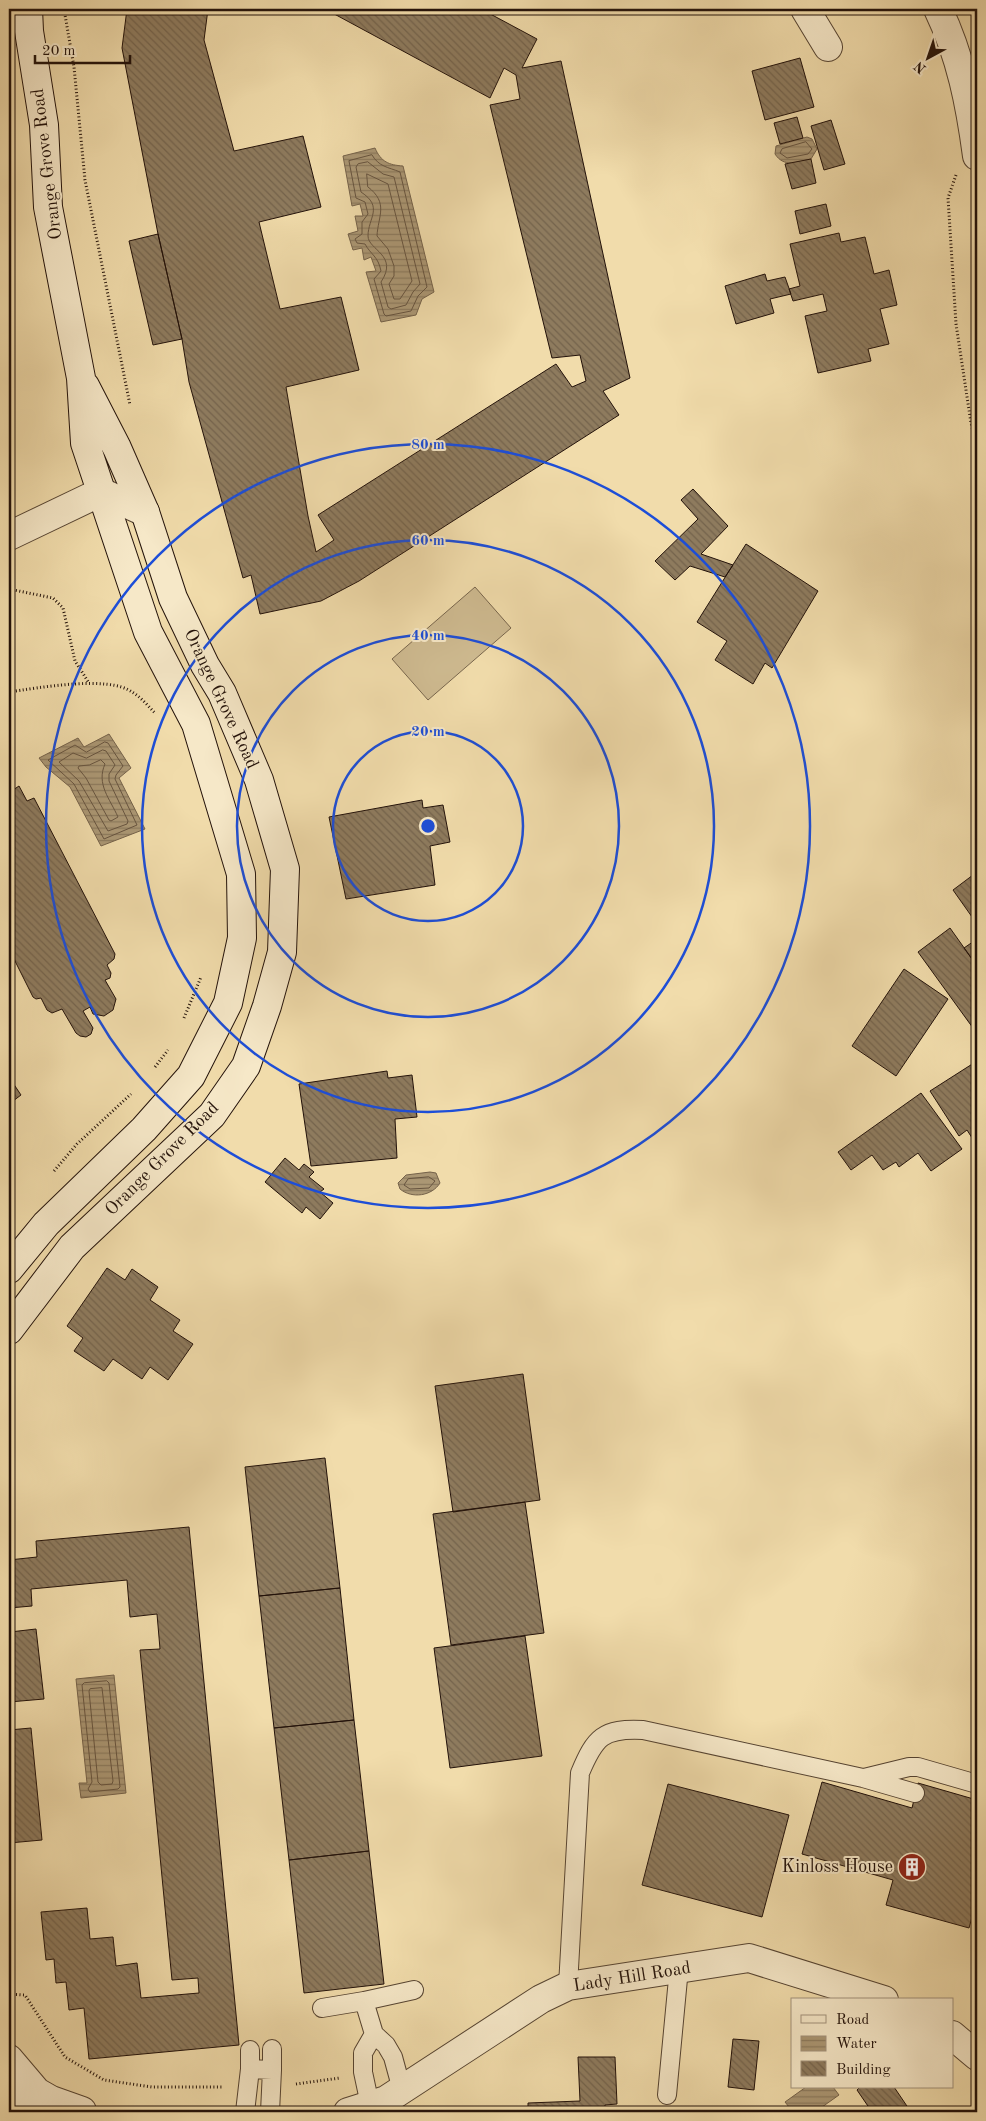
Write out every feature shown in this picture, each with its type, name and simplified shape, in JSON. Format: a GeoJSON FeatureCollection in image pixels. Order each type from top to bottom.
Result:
{"type":"FeatureCollection","features":[{"type":"Feature","properties":{"kind":"street","name":"Orange Grove Road"},"geometry":{"type":"LineString","coordinates":[[9,1269],[46,1224],[144,1130],[191,1076],[228,1003],[242,938],[240,874],[196,724],[148,632],[85,443],[81,378],[48,207],[44,125],[29,31],[28,9]]}},
{"type":"Feature","properties":{"kind":"street"},"geometry":{"type":"LineString","coordinates":[[805,9],[828,48]]}},
{"type":"Feature","properties":{"kind":"street"},"geometry":{"type":"LineString","coordinates":[[938,9],[960,60],[971,110],[970,162]]}},
{"type":"Feature","properties":{"kind":"street","name":"Orange Grove Road"},"geometry":{"type":"LineString","coordinates":[[9,1330],[72,1247],[167,1155],[212,1115],[246,1066],[267,1006],[282,952],[285,869],[259,780],[222,693],[205,665],[173,598],[145,512],[117,448],[81,378]]}},
{"type":"Feature","properties":{"kind":"street"},"geometry":{"type":"LineString","coordinates":[[9,536],[101,492],[145,512]]}},
{"type":"Feature","properties":{"kind":"street"},"geometry":{"type":"LineString","coordinates":[[144,1130],[167,1155]]}},
{"type":"Feature","properties":{"kind":"street","name":"Lady Hill Road"},"geometry":{"type":"LineString","coordinates":[[359,2109],[386,2100],[541,1999],[568,1986],[749,1958],[878,1998]]}},
{"type":"Feature","properties":{"kind":"street"},"geometry":{"type":"LineString","coordinates":[[954,2037],[977,2056]]}},
{"type":"Feature","properties":{"kind":"street"},"geometry":{"type":"LineString","coordinates":[[9,2059],[37,2092],[51,2100],[88,2112]]}},
{"type":"Feature","properties":{"kind":"street"},"geometry":{"type":"LineString","coordinates":[[9,2096],[43,2108],[88,2112]]}},
{"type":"Feature","properties":{"kind":"lane"},"geometry":{"type":"LineString","coordinates":[[568,1986],[580,1773],[591,1748],[610,1731],[625,1729],[643,1730],[863,1778],[915,1794]]}},
{"type":"Feature","properties":{"kind":"lane"},"geometry":{"type":"LineString","coordinates":[[863,1778],[909,1767],[918,1767],[977,1784]]}},
{"type":"Feature","properties":{"kind":"lane"},"geometry":{"type":"LineString","coordinates":[[667,2096],[679,1968]]}},
{"type":"Feature","properties":{"kind":"lane"},"geometry":{"type":"LineString","coordinates":[[322,2008],[414,1990]]}},
{"type":"Feature","properties":{"kind":"lane"},"geometry":{"type":"LineString","coordinates":[[364,2001],[374,2034],[386,2045],[392,2057],[402,2090]]}},
{"type":"Feature","properties":{"kind":"lane"},"geometry":{"type":"LineString","coordinates":[[359,2109],[364,2072],[363,2053],[374,2034]]}},
{"type":"Feature","properties":{"kind":"lane"},"geometry":{"type":"LineString","coordinates":[[270,2112],[272,2049]]}},
{"type":"Feature","properties":{"kind":"lane"},"geometry":{"type":"LineString","coordinates":[[245,2112],[250,2069],[250,2050]]}},
{"type":"Feature","properties":{"kind":"lane"},"geometry":{"type":"LineString","coordinates":[[250,2069],[272,2070]]}},
{"type":"Feature","properties":{"kind":"path"},"geometry":{"type":"LineString","coordinates":[[64,9],[74,67],[85,180],[102,253]]}},
{"type":"Feature","properties":{"kind":"path"},"geometry":{"type":"LineString","coordinates":[[970,162],[956,176],[948,198],[956,324],[971,422],[977,446]]}},
{"type":"Feature","properties":{"kind":"path"},"geometry":{"type":"LineString","coordinates":[[9,589],[53,598],[63,608],[75,661],[89,684]]}},
{"type":"Feature","properties":{"kind":"path"},"geometry":{"type":"LineString","coordinates":[[9,692],[66,684],[106,684],[131,690],[156,714]]}},
{"type":"Feature","properties":{"kind":"path"},"geometry":{"type":"LineString","coordinates":[[182,1023],[204,970]]}},
{"type":"Feature","properties":{"kind":"path"},"geometry":{"type":"LineString","coordinates":[[155,1068],[170,1047]]}},
{"type":"Feature","properties":{"kind":"path"},"geometry":{"type":"LineString","coordinates":[[51,1175],[77,1144],[138,1088]]}},
{"type":"Feature","properties":{"kind":"shaded area"},"geometry":{"type":"Polygon","coordinates":[[[475,587],[511,628],[428,700],[392,659],[475,587]]]}},
{"type":"Feature","properties":{"kind":"water"},"geometry":{"type":"Polygon","coordinates":[[[807,137],[812,139],[817,149],[811,159],[787,163],[775,154],[776,146],[807,137]]]}},
{"type":"Feature","properties":{"kind":"water"},"geometry":{"type":"Polygon","coordinates":[[[375,148],[380,157],[386,162],[403,166],[434,292],[422,299],[416,315],[381,322],[366,272],[376,271],[371,257],[364,260],[362,248],[353,250],[348,234],[358,231],[355,216],[363,216],[360,204],[352,206],[343,156],[375,148]]]}},
{"type":"Feature","properties":{"kind":"water"},"geometry":{"type":"Polygon","coordinates":[[[109,734],[131,768],[119,778],[145,829],[101,846],[70,787],[46,767],[39,758],[78,738],[84,747],[109,734]]]}},
{"type":"Feature","properties":{"kind":"water"},"geometry":{"type":"Polygon","coordinates":[[[436,1173],[440,1183],[432,1191],[416,1195],[400,1189],[398,1183],[406,1175],[436,1173]]]}},
{"type":"Feature","properties":{"kind":"water"},"geometry":{"type":"Polygon","coordinates":[[[114,1675],[126,1793],[81,1798],[79,1783],[87,1783],[76,1679],[114,1675]]]}},
{"type":"Feature","properties":{"kind":"water"},"geometry":{"type":"Polygon","coordinates":[[[805,2088],[834,2088],[839,2095],[815,2112],[793,2112],[785,2102],[805,2088]]]}},
{"type":"Feature","properties":{"kind":"building"},"geometry":{"type":"Polygon","coordinates":[[[127,9],[208,9],[204,40],[234,151],[303,136],[321,207],[259,222],[280,309],[341,297],[359,370],[286,387],[316,552],[334,540],[318,515],[556,364],[572,387],[586,381],[580,355],[552,358],[490,105],[520,99],[516,75],[504,68],[490,98],[325,9],[481,9],[537,39],[522,68],[561,61],[630,378],[603,391],[619,415],[359,581],[321,601],[260,614],[251,575],[243,578],[189,382],[182,339],[158,234],[122,48],[127,9]]]}},
{"type":"Feature","properties":{"kind":"building"},"geometry":{"type":"Polygon","coordinates":[[[800,58],[814,107],[765,120],[752,71],[800,58]]]}},
{"type":"Feature","properties":{"kind":"building"},"geometry":{"type":"Polygon","coordinates":[[[797,117],[803,138],[780,144],[774,123],[797,117]]]}},
{"type":"Feature","properties":{"kind":"building"},"geometry":{"type":"Polygon","coordinates":[[[831,120],[845,164],[824,170],[811,126],[831,120]]]}},
{"type":"Feature","properties":{"kind":"building"},"geometry":{"type":"Polygon","coordinates":[[[811,159],[816,183],[792,189],[785,164],[811,159]]]}},
{"type":"Feature","properties":{"kind":"building"},"geometry":{"type":"Polygon","coordinates":[[[826,204],[831,226],[800,234],[795,211],[826,204]]]}},
{"type":"Feature","properties":{"kind":"building"},"geometry":{"type":"Polygon","coordinates":[[[839,233],[841,242],[865,237],[874,274],[889,270],[897,305],[880,309],[889,344],[868,349],[871,361],[818,373],[805,316],[827,311],[823,294],[793,301],[789,289],[800,286],[790,244],[839,233]]]}},
{"type":"Feature","properties":{"kind":"building"},"geometry":{"type":"Polygon","coordinates":[[[158,234],[182,339],[153,345],[129,241],[158,234]]]}},
{"type":"Feature","properties":{"kind":"building"},"geometry":{"type":"Polygon","coordinates":[[[765,274],[767,281],[785,277],[791,294],[770,299],[774,313],[736,324],[725,286],[765,274]]]}},
{"type":"Feature","properties":{"kind":"building"},"geometry":{"type":"Polygon","coordinates":[[[693,489],[728,526],[701,554],[733,565],[725,577],[690,566],[675,580],[655,561],[698,519],[681,500],[693,489]]]}},
{"type":"Feature","properties":{"kind":"building"},"geometry":{"type":"Polygon","coordinates":[[[746,544],[818,591],[772,668],[765,663],[753,684],[715,660],[727,641],[697,622],[746,544]]]}},
{"type":"Feature","properties":{"kind":"building"},"geometry":{"type":"Polygon","coordinates":[[[9,785],[13,790],[19,786],[27,801],[34,798],[115,954],[114,959],[107,965],[111,973],[110,978],[105,980],[116,999],[113,1010],[104,1016],[93,1014],[90,1007],[83,1011],[93,1028],[91,1034],[86,1037],[76,1033],[62,1009],[52,1013],[47,1010],[41,998],[36,999],[33,997],[9,949],[9,785]]]}},
{"type":"Feature","properties":{"kind":"building"},"geometry":{"type":"Polygon","coordinates":[[[422,800],[423,808],[443,805],[450,842],[430,846],[435,885],[346,899],[329,817],[422,800]]]}},
{"type":"Feature","properties":{"kind":"building"},"geometry":{"type":"Polygon","coordinates":[[[977,872],[977,924],[953,890],[977,872]]]}},
{"type":"Feature","properties":{"kind":"building"},"geometry":{"type":"Polygon","coordinates":[[[950,928],[977,966],[977,1025],[973,1028],[918,952],[950,928]]]}},
{"type":"Feature","properties":{"kind":"building"},"geometry":{"type":"Polygon","coordinates":[[[977,939],[977,966],[964,948],[977,939]]]}},
{"type":"Feature","properties":{"kind":"building"},"geometry":{"type":"Polygon","coordinates":[[[904,969],[948,999],[896,1076],[852,1046],[904,969]]]}},
{"type":"Feature","properties":{"kind":"building"},"geometry":{"type":"Polygon","coordinates":[[[977,1061],[977,1139],[974,1141],[967,1130],[959,1136],[930,1091],[977,1061]]]}},
{"type":"Feature","properties":{"kind":"building"},"geometry":{"type":"Polygon","coordinates":[[[387,1071],[388,1078],[412,1075],[417,1117],[395,1119],[397,1158],[311,1166],[299,1084],[387,1071]]]}},
{"type":"Feature","properties":{"kind":"building"},"geometry":{"type":"Polygon","coordinates":[[[9,1077],[21,1095],[9,1104],[9,1077]]]}},
{"type":"Feature","properties":{"kind":"building"},"geometry":{"type":"Polygon","coordinates":[[[921,1093],[962,1149],[931,1171],[918,1153],[899,1167],[896,1162],[883,1170],[872,1155],[851,1170],[838,1152],[921,1093]]]}},
{"type":"Feature","properties":{"kind":"building"},"geometry":{"type":"Polygon","coordinates":[[[285,1158],[299,1170],[304,1164],[314,1172],[309,1177],[324,1189],[320,1192],[333,1203],[320,1219],[306,1207],[302,1213],[265,1182],[285,1158]]]}},
{"type":"Feature","properties":{"kind":"building"},"geometry":{"type":"Polygon","coordinates":[[[107,1268],[125,1280],[132,1269],[158,1287],[150,1300],[180,1320],[173,1331],[193,1344],[168,1380],[150,1367],[142,1379],[113,1359],[104,1371],[74,1351],[83,1338],[67,1326],[107,1268]]]}},
{"type":"Feature","properties":{"kind":"building"},"geometry":{"type":"Polygon","coordinates":[[[523,1374],[540,1500],[453,1512],[435,1386],[523,1374]]]}},
{"type":"Feature","properties":{"kind":"building"},"geometry":{"type":"Polygon","coordinates":[[[325,1458],[340,1588],[259,1596],[245,1467],[325,1458]]]}},
{"type":"Feature","properties":{"kind":"building"},"geometry":{"type":"Polygon","coordinates":[[[525,1502],[544,1633],[451,1645],[433,1514],[525,1502]]]}},
{"type":"Feature","properties":{"kind":"building"},"geometry":{"type":"Polygon","coordinates":[[[189,1527],[239,2045],[89,2059],[84,2008],[69,2010],[66,1982],[56,1983],[54,1959],[46,1960],[41,1912],[87,1908],[90,1939],[113,1937],[116,1966],[137,1963],[141,1998],[199,1993],[198,1978],[172,1980],[140,1650],[160,1649],[157,1614],[130,1617],[127,1580],[31,1589],[32,1606],[9,1608],[9,1560],[37,1557],[36,1541],[189,1527]]]}},
{"type":"Feature","properties":{"kind":"building"},"geometry":{"type":"Polygon","coordinates":[[[340,1588],[354,1720],[274,1728],[259,1596],[340,1588]]]}},
{"type":"Feature","properties":{"kind":"building"},"geometry":{"type":"Polygon","coordinates":[[[9,1623],[10,1632],[36,1629],[44,1699],[9,1702],[9,1623]]]}},
{"type":"Feature","properties":{"kind":"building"},"geometry":{"type":"Polygon","coordinates":[[[525,1636],[542,1756],[450,1768],[434,1648],[525,1636]]]}},
{"type":"Feature","properties":{"kind":"building"},"geometry":{"type":"Polygon","coordinates":[[[354,1720],[369,1851],[289,1860],[274,1728],[354,1720]]]}},
{"type":"Feature","properties":{"kind":"building"},"geometry":{"type":"Polygon","coordinates":[[[31,1728],[42,1840],[9,1843],[9,1730],[31,1728]]]}},
{"type":"Feature","properties":{"kind":"building","name":"Kinloss House"},"geometry":{"type":"Polygon","coordinates":[[[822,1782],[912,1808],[918,1783],[977,1800],[977,1911],[974,1910],[969,1928],[886,1905],[893,1880],[802,1854],[822,1782]]]}},
{"type":"Feature","properties":{"kind":"building"},"geometry":{"type":"Polygon","coordinates":[[[668,1784],[789,1815],[762,1917],[642,1885],[668,1784]]]}},
{"type":"Feature","properties":{"kind":"building"},"geometry":{"type":"Polygon","coordinates":[[[369,1851],[384,1984],[304,1993],[289,1860],[369,1851]]]}},
{"type":"Feature","properties":{"kind":"building"},"geometry":{"type":"Polygon","coordinates":[[[733,2039],[759,2041],[754,2090],[728,2087],[733,2039]]]}},
{"type":"Feature","properties":{"kind":"building"},"geometry":{"type":"Polygon","coordinates":[[[578,2057],[615,2057],[617,2104],[605,2105],[605,2112],[528,2112],[528,2103],[580,2101],[578,2057]]]}},
{"type":"Feature","properties":{"kind":"building"},"geometry":{"type":"Polygon","coordinates":[[[859,2088],[895,2088],[911,2112],[872,2112],[857,2090],[859,2088]]]}},
{"type":"Feature","properties":{"kind":"place","name":"Kinloss House"},"geometry":{"type":"Point","coordinates":[912,1867]}}]}
